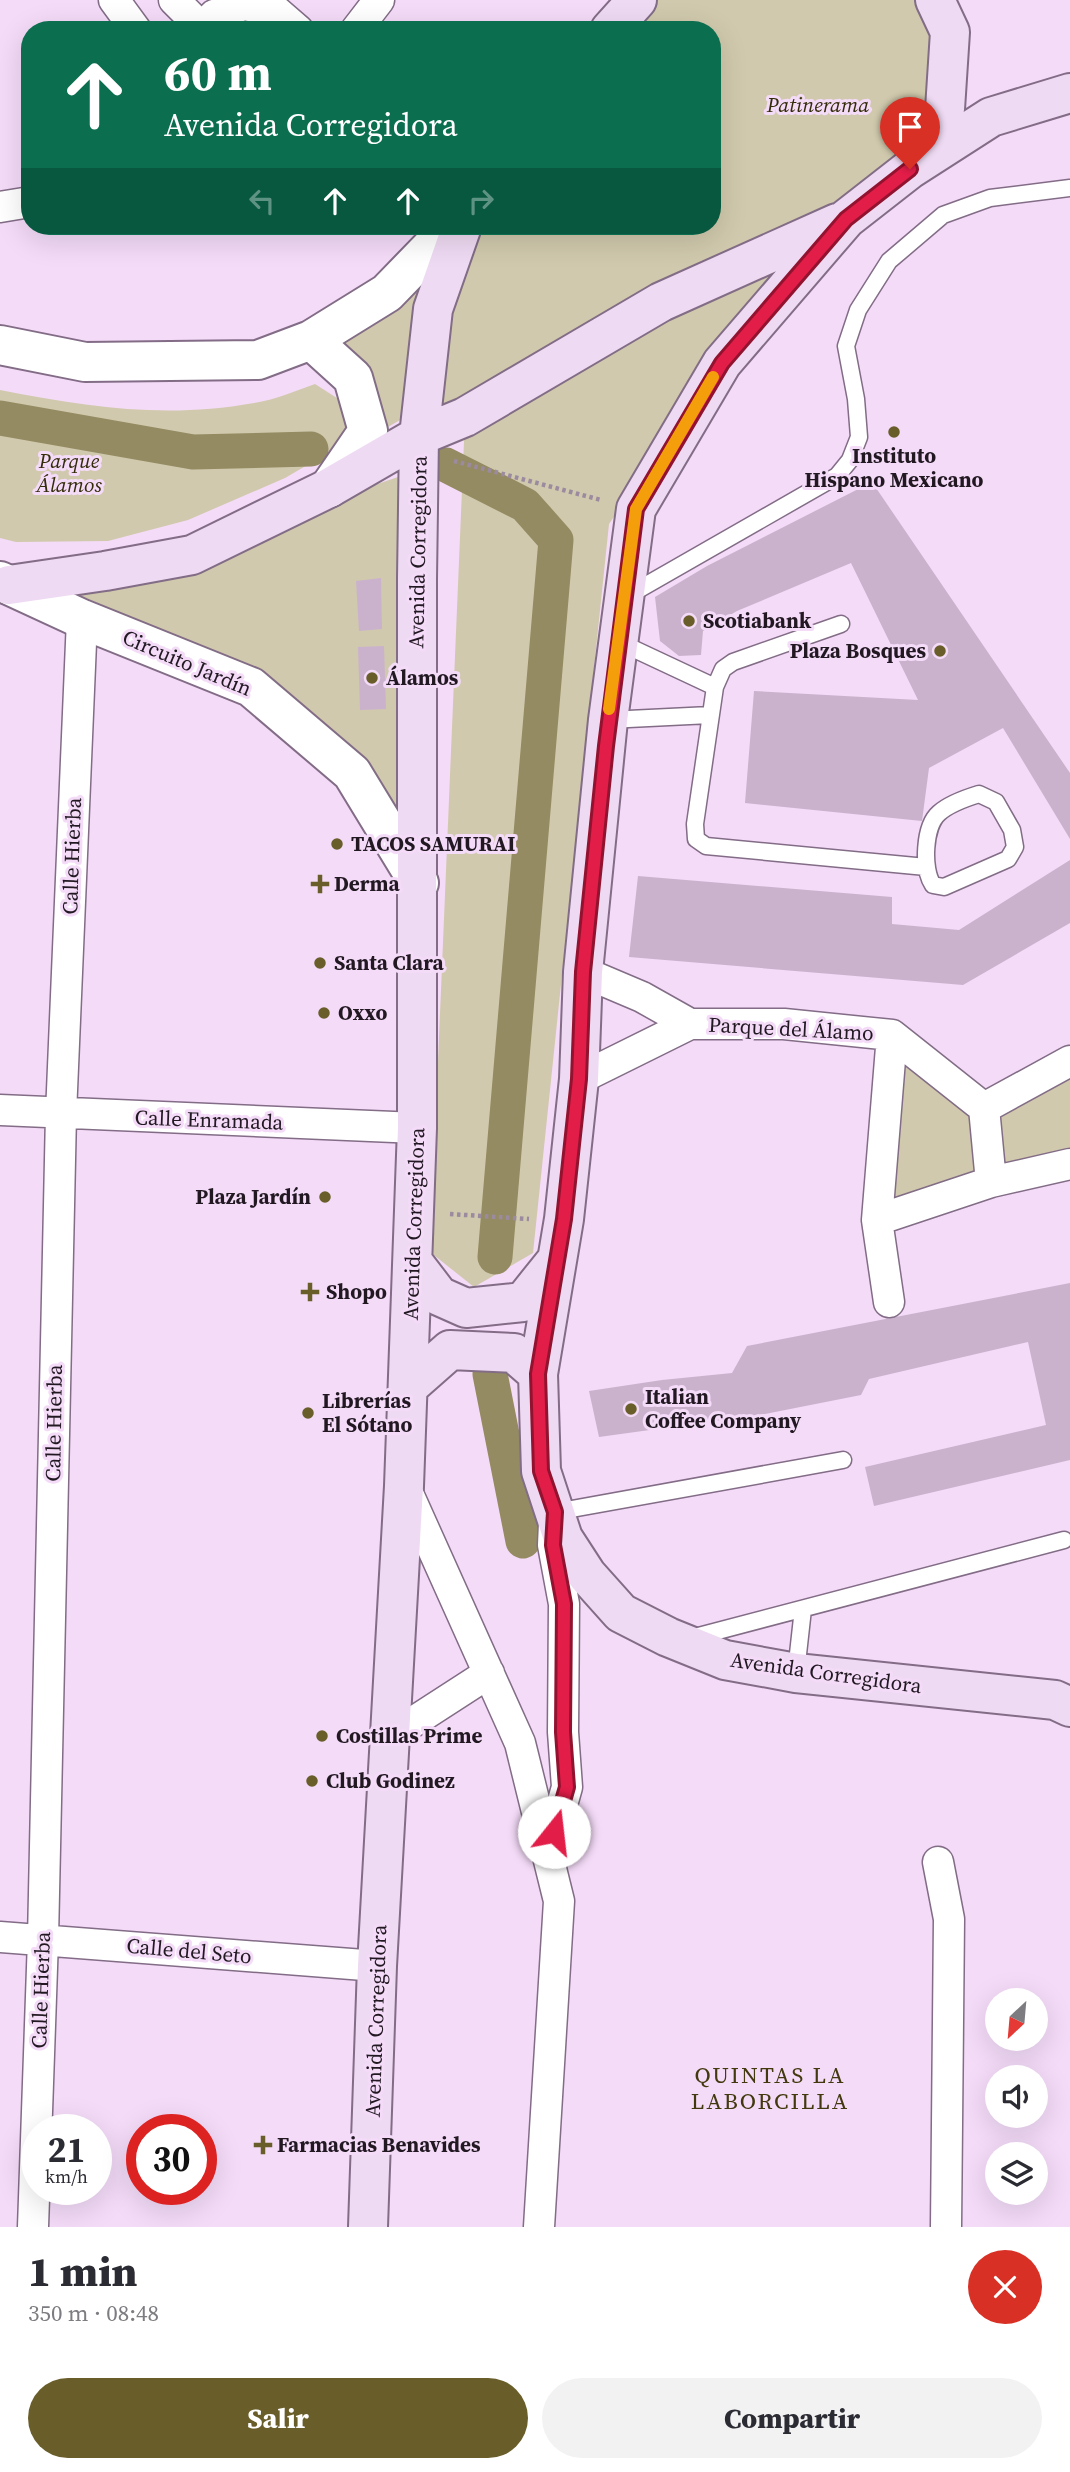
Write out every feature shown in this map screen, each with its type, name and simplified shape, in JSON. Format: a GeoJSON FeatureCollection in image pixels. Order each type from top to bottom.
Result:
{"type":"FeatureCollection","features":[{"type":"Feature","properties":{"kind":"main road"},"geometry":{"type":"LineString","coordinates":[[618,21],[637,0]]}},
{"type":"Feature","properties":{"kind":"main road"},"geometry":{"type":"LineString","coordinates":[[910,169],[945,109],[950,32],[935,0]]}},
{"type":"Feature","properties":{"kind":"main road","name":"Avenida Corregidora"},"geometry":{"type":"LineString","coordinates":[[1070,93],[991,117],[910,169],[846,219],[722,363],[636,509],[608,720],[583,972],[579,1079],[559,1257],[538,1374],[541,1471],[563,1538],[587,1576],[621,1613],[725,1660],[796,1673],[1055,1700],[1070,1707]]}},
{"type":"Feature","properties":{"kind":"main road"},"geometry":{"type":"LineString","coordinates":[[5,583],[105,571],[192,555],[419,444],[661,302],[846,219]]}},
{"type":"Feature","properties":{"kind":"main road","name":"Avenida Corregidora"},"geometry":{"type":"LineString","coordinates":[[368,2227],[377,1966],[404,1486],[417,1128],[419,444],[433,309],[459,235]]}},
{"type":"Feature","properties":{"kind":"main road"},"geometry":{"type":"LineString","coordinates":[[413,1262],[439,1296],[466,1308],[523,1301],[559,1257]]}},
{"type":"Feature","properties":{"kind":"main road"},"geometry":{"type":"LineString","coordinates":[[408,1387],[450,1350],[514,1353],[538,1374]]}},
{"type":"Feature","properties":{"kind":"street"},"geometry":{"type":"LineString","coordinates":[[114,0],[129,21]]}},
{"type":"Feature","properties":{"kind":"street"},"geometry":{"type":"LineString","coordinates":[[174,0],[194,21]]}},
{"type":"Feature","properties":{"kind":"street"},"geometry":{"type":"LineString","coordinates":[[363,21],[379,0]]}},
{"type":"Feature","properties":{"kind":"street"},"geometry":{"type":"LineString","coordinates":[[208,21],[214,15],[250,2],[276,11],[288,21]]}},
{"type":"Feature","properties":{"kind":"street"},"geometry":{"type":"LineString","coordinates":[[0,207],[21,204]]}},
{"type":"Feature","properties":{"kind":"street"},"geometry":{"type":"LineString","coordinates":[[0,345],[85,362],[258,360],[311,340],[387,293],[443,235]]}},
{"type":"Feature","properties":{"kind":"street"},"geometry":{"type":"LineString","coordinates":[[311,340],[353,378],[368,431],[329,488]]}},
{"type":"Feature","properties":{"kind":"street","name":"Circuito Jardín"},"geometry":{"type":"LineString","coordinates":[[5,583],[82,619],[251,687],[352,773],[419,883]]}},
{"type":"Feature","properties":{"kind":"street","name":"Calle Hierba"},"geometry":{"type":"LineString","coordinates":[[33,2227],[43,1939],[61,1114],[82,619]]}},
{"type":"Feature","properties":{"kind":"street","name":"Parque del Álamo"},"geometry":{"type":"LineString","coordinates":[[583,972],[642,997],[690,1024]]}},
{"type":"Feature","properties":{"kind":"street","name":"Parque del Álamo"},"geometry":{"type":"LineString","coordinates":[[579,1079],[690,1024],[784,1024],[892,1035],[984,1108]]}},
{"type":"Feature","properties":{"kind":"street","name":"Parque del Álamo"},"geometry":{"type":"LineString","coordinates":[[889,1302],[877,1220],[892,1035]]}},
{"type":"Feature","properties":{"kind":"street"},"geometry":{"type":"LineString","coordinates":[[991,1182],[984,1108],[1070,1061]]}},
{"type":"Feature","properties":{"kind":"street","name":"Calle Enramada"},"geometry":{"type":"LineString","coordinates":[[0,1110],[417,1128]]}},
{"type":"Feature","properties":{"kind":"street"},"geometry":{"type":"LineString","coordinates":[[877,1220],[991,1182],[1070,1164]]}},
{"type":"Feature","properties":{"kind":"street"},"geometry":{"type":"LineString","coordinates":[[404,1486],[520,1742],[559,1901],[538,2227]]}},
{"type":"Feature","properties":{"kind":"street"},"geometry":{"type":"LineString","coordinates":[[548,1855],[567,1787],[563,1732],[564,1604],[553,1545],[555,1512]]}},
{"type":"Feature","properties":{"kind":"street"},"geometry":{"type":"LineString","coordinates":[[390,1737],[489,1673]]}},
{"type":"Feature","properties":{"kind":"street"},"geometry":{"type":"LineString","coordinates":[[937,1862],[949,1919],[946,2227]]}},
{"type":"Feature","properties":{"kind":"street","name":"Calle del Seto"},"geometry":{"type":"LineString","coordinates":[[0,1937],[377,1966]]}},
{"type":"Feature","properties":{"kind":"lane"},"geometry":{"type":"LineString","coordinates":[[624,597],[837,476],[844,468],[859,438],[856,399],[846,346],[858,310],[890,261],[943,215],[990,198],[1070,188]]}},
{"type":"Feature","properties":{"kind":"lane"},"geometry":{"type":"LineString","coordinates":[[841,624],[733,662],[723,669],[715,687],[710,715],[695,824],[696,839],[706,846],[926,867]]}},
{"type":"Feature","properties":{"kind":"lane"},"geometry":{"type":"LineString","coordinates":[[618,642],[715,687]]}},
{"type":"Feature","properties":{"kind":"lane"},"geometry":{"type":"LineString","coordinates":[[608,720],[710,715]]}},
{"type":"Feature","properties":{"kind":"lane"},"geometry":{"type":"LineString","coordinates":[[979,794],[996,802],[1012,830],[1015,847],[1008,859],[944,887],[933,885],[926,867],[929,828],[938,813],[963,799],[979,794]]}},
{"type":"Feature","properties":{"kind":"lane"},"geometry":{"type":"LineString","coordinates":[[555,1512],[843,1460]]}},
{"type":"Feature","properties":{"kind":"lane"},"geometry":{"type":"LineString","coordinates":[[678,1641],[1064,1540]]}},
{"type":"Feature","properties":{"kind":"lane"},"geometry":{"type":"LineString","coordinates":[[796,1673],[803,1609]]}},
{"type":"Feature","properties":{"kind":"path"},"geometry":{"type":"LineString","coordinates":[[419,444],[636,509]]}},
{"type":"Feature","properties":{"kind":"path"},"geometry":{"type":"LineString","coordinates":[[464,1217],[526,1219]]}},
{"type":"Feature","properties":{"kind":"green space","name":"Patinerama"},"geometry":{"type":"Polygon","coordinates":[[[637,0],[935,0],[945,109],[791,258],[609,524],[533,1253],[474,1287],[430,1252],[465,418],[419,436],[460,235],[721,235],[721,21],[618,21],[637,0]]]}},
{"type":"Feature","properties":{"kind":"green space"},"geometry":{"type":"Polygon","coordinates":[[[427,278],[400,420],[381,431],[325,337],[427,278]]]}},
{"type":"Feature","properties":{"kind":"green space","name":"Parque Álamos"},"geometry":{"type":"Polygon","coordinates":[[[315,384],[340,400],[349,427],[333,450],[285,478],[188,520],[108,541],[16,542],[0,538],[0,390],[96,406],[189,410],[262,402],[315,384]]]}},
{"type":"Feature","properties":{"kind":"green space"},"geometry":{"type":"Polygon","coordinates":[[[398,477],[405,829],[244,666],[67,590],[398,477]]]}},
{"type":"Feature","properties":{"kind":"green space"},"geometry":{"type":"Polygon","coordinates":[[[903,1065],[979,1118],[1070,1079],[1070,1158],[885,1199],[903,1065]]]}},
{"type":"Feature","properties":{"kind":"building","name":"Plaza Bosques"},"geometry":{"type":"Polygon","coordinates":[[[872,482],[1070,773],[1070,839],[1003,728],[929,768],[922,821],[745,803],[754,691],[918,700],[851,563],[737,611],[703,631],[701,655],[679,656],[660,641],[655,597],[707,566],[872,482]]]}},
{"type":"Feature","properties":{"kind":"building","name":"Álamos"},"geometry":{"type":"Polygon","coordinates":[[[381,578],[382,629],[359,631],[356,581],[381,578]]]}},
{"type":"Feature","properties":{"kind":"building","name":"Álamos"},"geometry":{"type":"Polygon","coordinates":[[[384,646],[386,709],[360,710],[358,647],[384,646]]]}},
{"type":"Feature","properties":{"kind":"building"},"geometry":{"type":"Polygon","coordinates":[[[1070,860],[1070,923],[963,985],[629,957],[638,876],[892,897],[892,924],[959,930],[1070,860]]]}},
{"type":"Feature","properties":{"kind":"building"},"geometry":{"type":"Polygon","coordinates":[[[1070,1283],[1070,1460],[874,1506],[865,1467],[1046,1425],[1028,1342],[869,1379],[861,1395],[765,1414],[599,1437],[589,1391],[732,1373],[747,1346],[1070,1283]]]}},
{"type":"Feature","properties":{"kind":"waterway"},"geometry":{"type":"LineString","coordinates":[[0,418],[193,452],[311,449]]}},
{"type":"Feature","properties":{"kind":"waterway"},"geometry":{"type":"LineString","coordinates":[[446,465],[525,505],[556,540],[495,1257]]}},
{"type":"Feature","properties":{"kind":"waterway"},"geometry":{"type":"LineString","coordinates":[[490,1374],[523,1541]]}},
{"type":"Feature","properties":{"kind":"slow traffic"},"geometry":{"type":"LineString","coordinates":[[609,709],[636,509],[713,377]]}},
{"type":"Feature","properties":{"kind":"place","name":"Instituto Hispano Mexicano"},"geometry":{"type":"Point","coordinates":[894,432]}},
{"type":"Feature","properties":{"kind":"place","name":"Scotiabank"},"geometry":{"type":"Point","coordinates":[689,621]}},
{"type":"Feature","properties":{"kind":"place","name":"Plaza Bosques"},"geometry":{"type":"Point","coordinates":[940,651]}},
{"type":"Feature","properties":{"kind":"place","name":"Álamos"},"geometry":{"type":"Point","coordinates":[372,678]}},
{"type":"Feature","properties":{"kind":"place","name":"TACOS SAMURAI"},"geometry":{"type":"Point","coordinates":[337,844]}},
{"type":"Feature","properties":{"kind":"place","name":"Derma"},"geometry":{"type":"Point","coordinates":[320,884]}},
{"type":"Feature","properties":{"kind":"place","name":"Santa Clara"},"geometry":{"type":"Point","coordinates":[320,963]}},
{"type":"Feature","properties":{"kind":"place","name":"Oxxo"},"geometry":{"type":"Point","coordinates":[324,1013]}},
{"type":"Feature","properties":{"kind":"place","name":"Plaza Jardín"},"geometry":{"type":"Point","coordinates":[325,1197]}},
{"type":"Feature","properties":{"kind":"place","name":"Shopo"},"geometry":{"type":"Point","coordinates":[310,1292]}},
{"type":"Feature","properties":{"kind":"place","name":"Italian Coffee Company"},"geometry":{"type":"Point","coordinates":[631,1409]}},
{"type":"Feature","properties":{"kind":"place","name":"Librerías El Sótano"},"geometry":{"type":"Point","coordinates":[308,1413]}},
{"type":"Feature","properties":{"kind":"place","name":"Costillas Prime"},"geometry":{"type":"Point","coordinates":[322,1736]}},
{"type":"Feature","properties":{"kind":"place","name":"Club Godinez"},"geometry":{"type":"Point","coordinates":[312,1781]}},
{"type":"Feature","properties":{"kind":"place","name":"Farmacias Benavides"},"geometry":{"type":"Point","coordinates":[263,2145]}},
{"type":"Feature","properties":{"kind":"district","name":"QUINTAS LA LABORCILLA"},"geometry":{"type":"Point","coordinates":[770,2088]}},
{"type":"Feature","properties":{"kind":"route"},"geometry":{"type":"LineString","coordinates":[[554,1832],[567,1787],[563,1732],[564,1604],[553,1545],[555,1512],[541,1471],[538,1374],[564,1219],[579,1079],[583,972],[606,746],[636,509],[722,363],[846,219],[910,169]]}}]}
